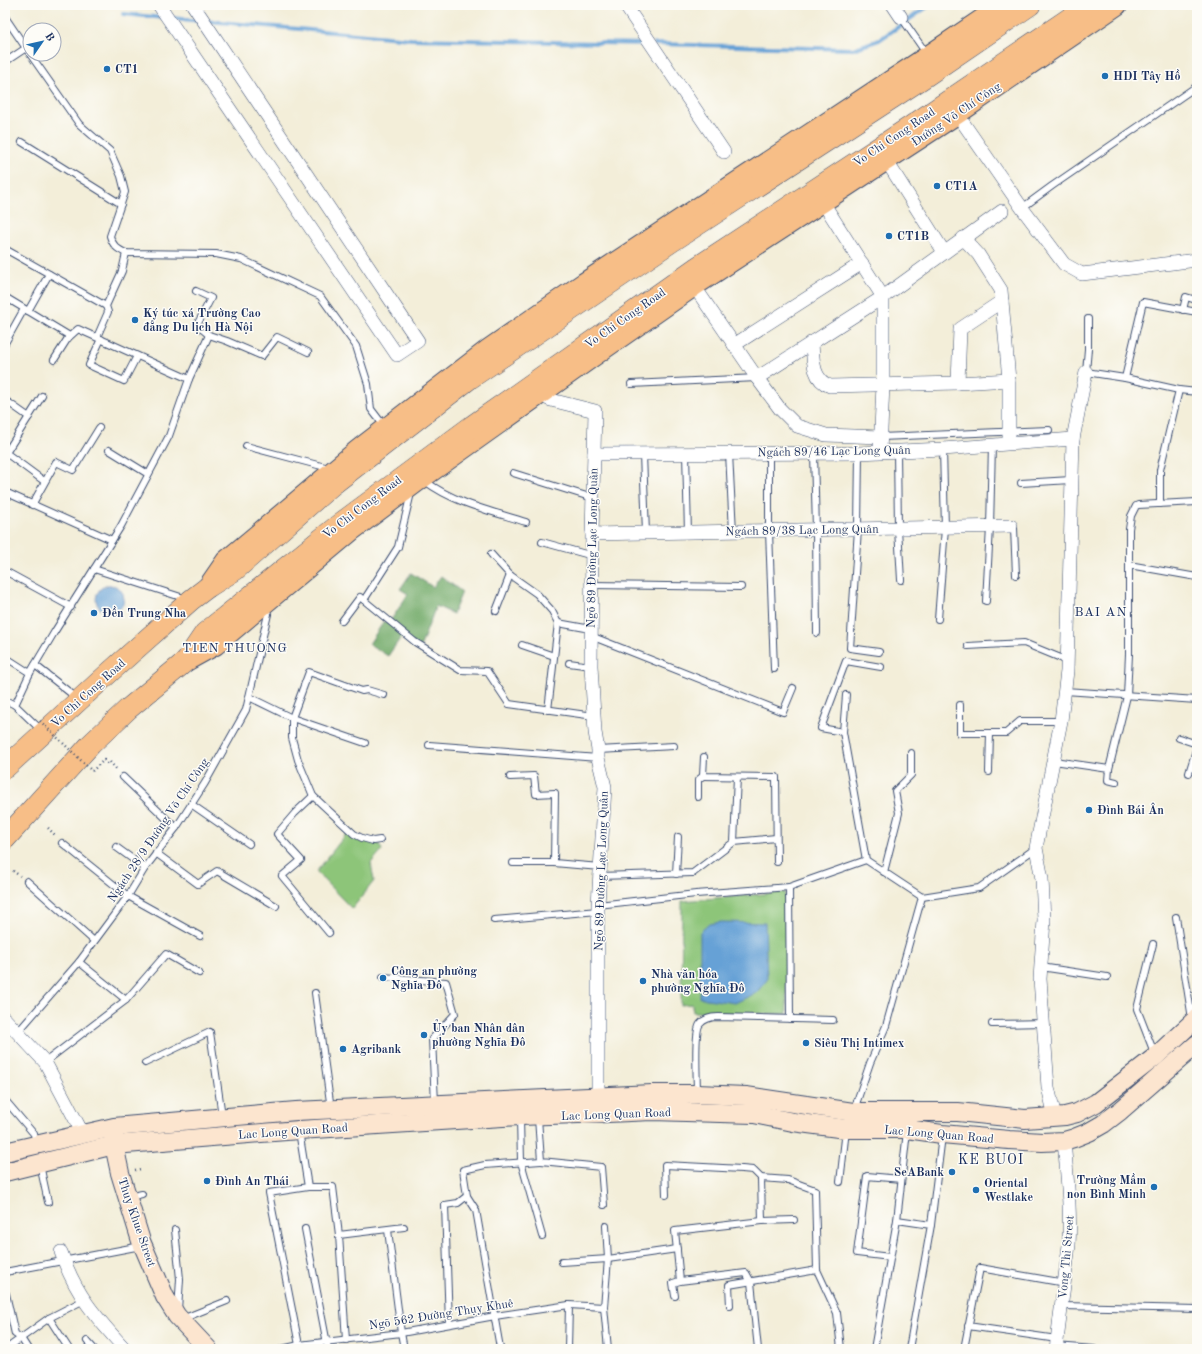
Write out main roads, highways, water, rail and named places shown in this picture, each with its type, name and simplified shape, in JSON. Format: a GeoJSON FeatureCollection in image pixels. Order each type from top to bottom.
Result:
{"type":"FeatureCollection","features":[{"type":"Feature","properties":{"kind":"highway","name":"Vo Chi Cong Road"},"geometry":{"type":"LineString","coordinates":[[5,768],[42,727],[80,700],[192,600],[208,587],[235,570],[332,485],[469,379],[671,242],[923,78],[1030,5]]}},
{"type":"Feature","properties":{"kind":"highway","name":"Vo Chi Cong Road"},"geometry":{"type":"LineString","coordinates":[[8,835],[91,744],[128,709],[186,661],[205,633],[341,522],[472,426],[696,268],[826,183],[1089,5]]}},
{"type":"Feature","properties":{"kind":"main road","name":"Vo Chi Cong Road"},"geometry":{"type":"LineString","coordinates":[[208,587],[226,561],[335,469],[489,348],[584,283],[1003,5]]}},
{"type":"Feature","properties":{"kind":"main road","name":"Đường Võ Chí Công"},"geometry":{"type":"LineString","coordinates":[[694,286],[957,114],[1116,5]]}},
{"type":"Feature","properties":{"kind":"main road","name":"Vo Chi Cong Road"},"geometry":{"type":"LineString","coordinates":[[186,661],[215,645],[267,608],[351,532],[417,482],[694,286]]}},
{"type":"Feature","properties":{"kind":"main road","name":"Lac Long Quan Road"},"geometry":{"type":"LineString","coordinates":[[5,1172],[114,1145],[299,1130],[519,1108],[598,1096],[754,1114],[793,1122],[854,1112],[958,1112],[1026,1119],[1055,1117],[1077,1113],[1087,1108],[1155,1057],[1195,1020]]}},
{"type":"Feature","properties":{"kind":"main road","name":"Lac Long Quan Road"},"geometry":{"type":"LineString","coordinates":[[5,1152],[114,1127],[223,1117],[296,1107],[331,1110],[436,1105],[519,1108],[538,1116],[652,1103],[697,1094],[746,1096],[825,1117],[846,1129],[907,1129],[942,1134],[1042,1142],[1064,1141],[1089,1132],[1103,1124],[1197,1044]]}},
{"type":"Feature","properties":{"kind":"main road","name":"Thuy Khue Street"},"geometry":{"type":"LineString","coordinates":[[114,1127],[114,1145],[120,1173],[135,1196],[143,1246],[166,1298],[178,1318],[202,1345]]}},
{"type":"Feature","properties":{"kind":"water"},"geometry":{"type":"Polygon","coordinates":[[[110,585],[120,589],[124,599],[120,609],[110,613],[100,609],[96,599],[100,589],[110,585]]]}},
{"type":"Feature","properties":{"kind":"water"},"geometry":{"type":"Polygon","coordinates":[[[722,922],[765,923],[767,980],[756,993],[735,1003],[700,998],[700,932],[709,924],[722,922]]]}},
{"type":"Feature","properties":{"kind":"waterway"},"geometry":{"type":"LineString","coordinates":[[655,44],[853,49],[879,40],[930,5]]}},
{"type":"Feature","properties":{"kind":"waterway"},"geometry":{"type":"LineString","coordinates":[[123,14],[165,18]]}},
{"type":"Feature","properties":{"kind":"waterway"},"geometry":{"type":"LineString","coordinates":[[172,18],[201,21]]}},
{"type":"Feature","properties":{"kind":"waterway"},"geometry":{"type":"LineString","coordinates":[[208,21],[411,39],[648,44]]}},
{"type":"Feature","properties":{"kind":"place","name":"CT1"},"geometry":{"type":"Point","coordinates":[107,69]}},
{"type":"Feature","properties":{"kind":"place","name":"HDI Tây Hồ"},"geometry":{"type":"Point","coordinates":[1105,76]}},
{"type":"Feature","properties":{"kind":"place","name":"CT1A"},"geometry":{"type":"Point","coordinates":[937,186]}},
{"type":"Feature","properties":{"kind":"place","name":"CT1B"},"geometry":{"type":"Point","coordinates":[889,236]}},
{"type":"Feature","properties":{"kind":"place","name":"Ký túc xá Trường Cao đẳng Du lịch Hà Nội"},"geometry":{"type":"Point","coordinates":[135,320]}},
{"type":"Feature","properties":{"kind":"place","name":"Đền Trung Nha"},"geometry":{"type":"Point","coordinates":[94,613]}},
{"type":"Feature","properties":{"kind":"place","name":"Đình Bái Ân"},"geometry":{"type":"Point","coordinates":[1089,810]}},
{"type":"Feature","properties":{"kind":"place","name":"Công an phường Nghĩa Đô"},"geometry":{"type":"Point","coordinates":[383,978]}},
{"type":"Feature","properties":{"kind":"place","name":"Nhà văn hóa phường Nghĩa Đô"},"geometry":{"type":"Point","coordinates":[643,981]}},
{"type":"Feature","properties":{"kind":"place","name":"Ủy ban Nhân dân phường Nghĩa Đô"},"geometry":{"type":"Point","coordinates":[424,1035]}},
{"type":"Feature","properties":{"kind":"place","name":"Siêu Thị Intimex"},"geometry":{"type":"Point","coordinates":[806,1043]}},
{"type":"Feature","properties":{"kind":"place","name":"Agribank"},"geometry":{"type":"Point","coordinates":[343,1049]}},
{"type":"Feature","properties":{"kind":"place","name":"SeABank"},"geometry":{"type":"Point","coordinates":[952,1172]}},
{"type":"Feature","properties":{"kind":"place","name":"Đình An Thái"},"geometry":{"type":"Point","coordinates":[207,1181]}},
{"type":"Feature","properties":{"kind":"place","name":"Trường Mầm non Bình Minh"},"geometry":{"type":"Point","coordinates":[1154,1187]}},
{"type":"Feature","properties":{"kind":"place","name":"Oriental Westlake"},"geometry":{"type":"Point","coordinates":[976,1190]}},
{"type":"Feature","properties":{"kind":"district","name":"BAI AN"},"geometry":{"type":"Point","coordinates":[1101,611]}},
{"type":"Feature","properties":{"kind":"district","name":"TIEN THUONG"},"geometry":{"type":"Point","coordinates":[235,647]}},
{"type":"Feature","properties":{"kind":"district","name":"KE BUOI"},"geometry":{"type":"Point","coordinates":[991,1159]}}]}
